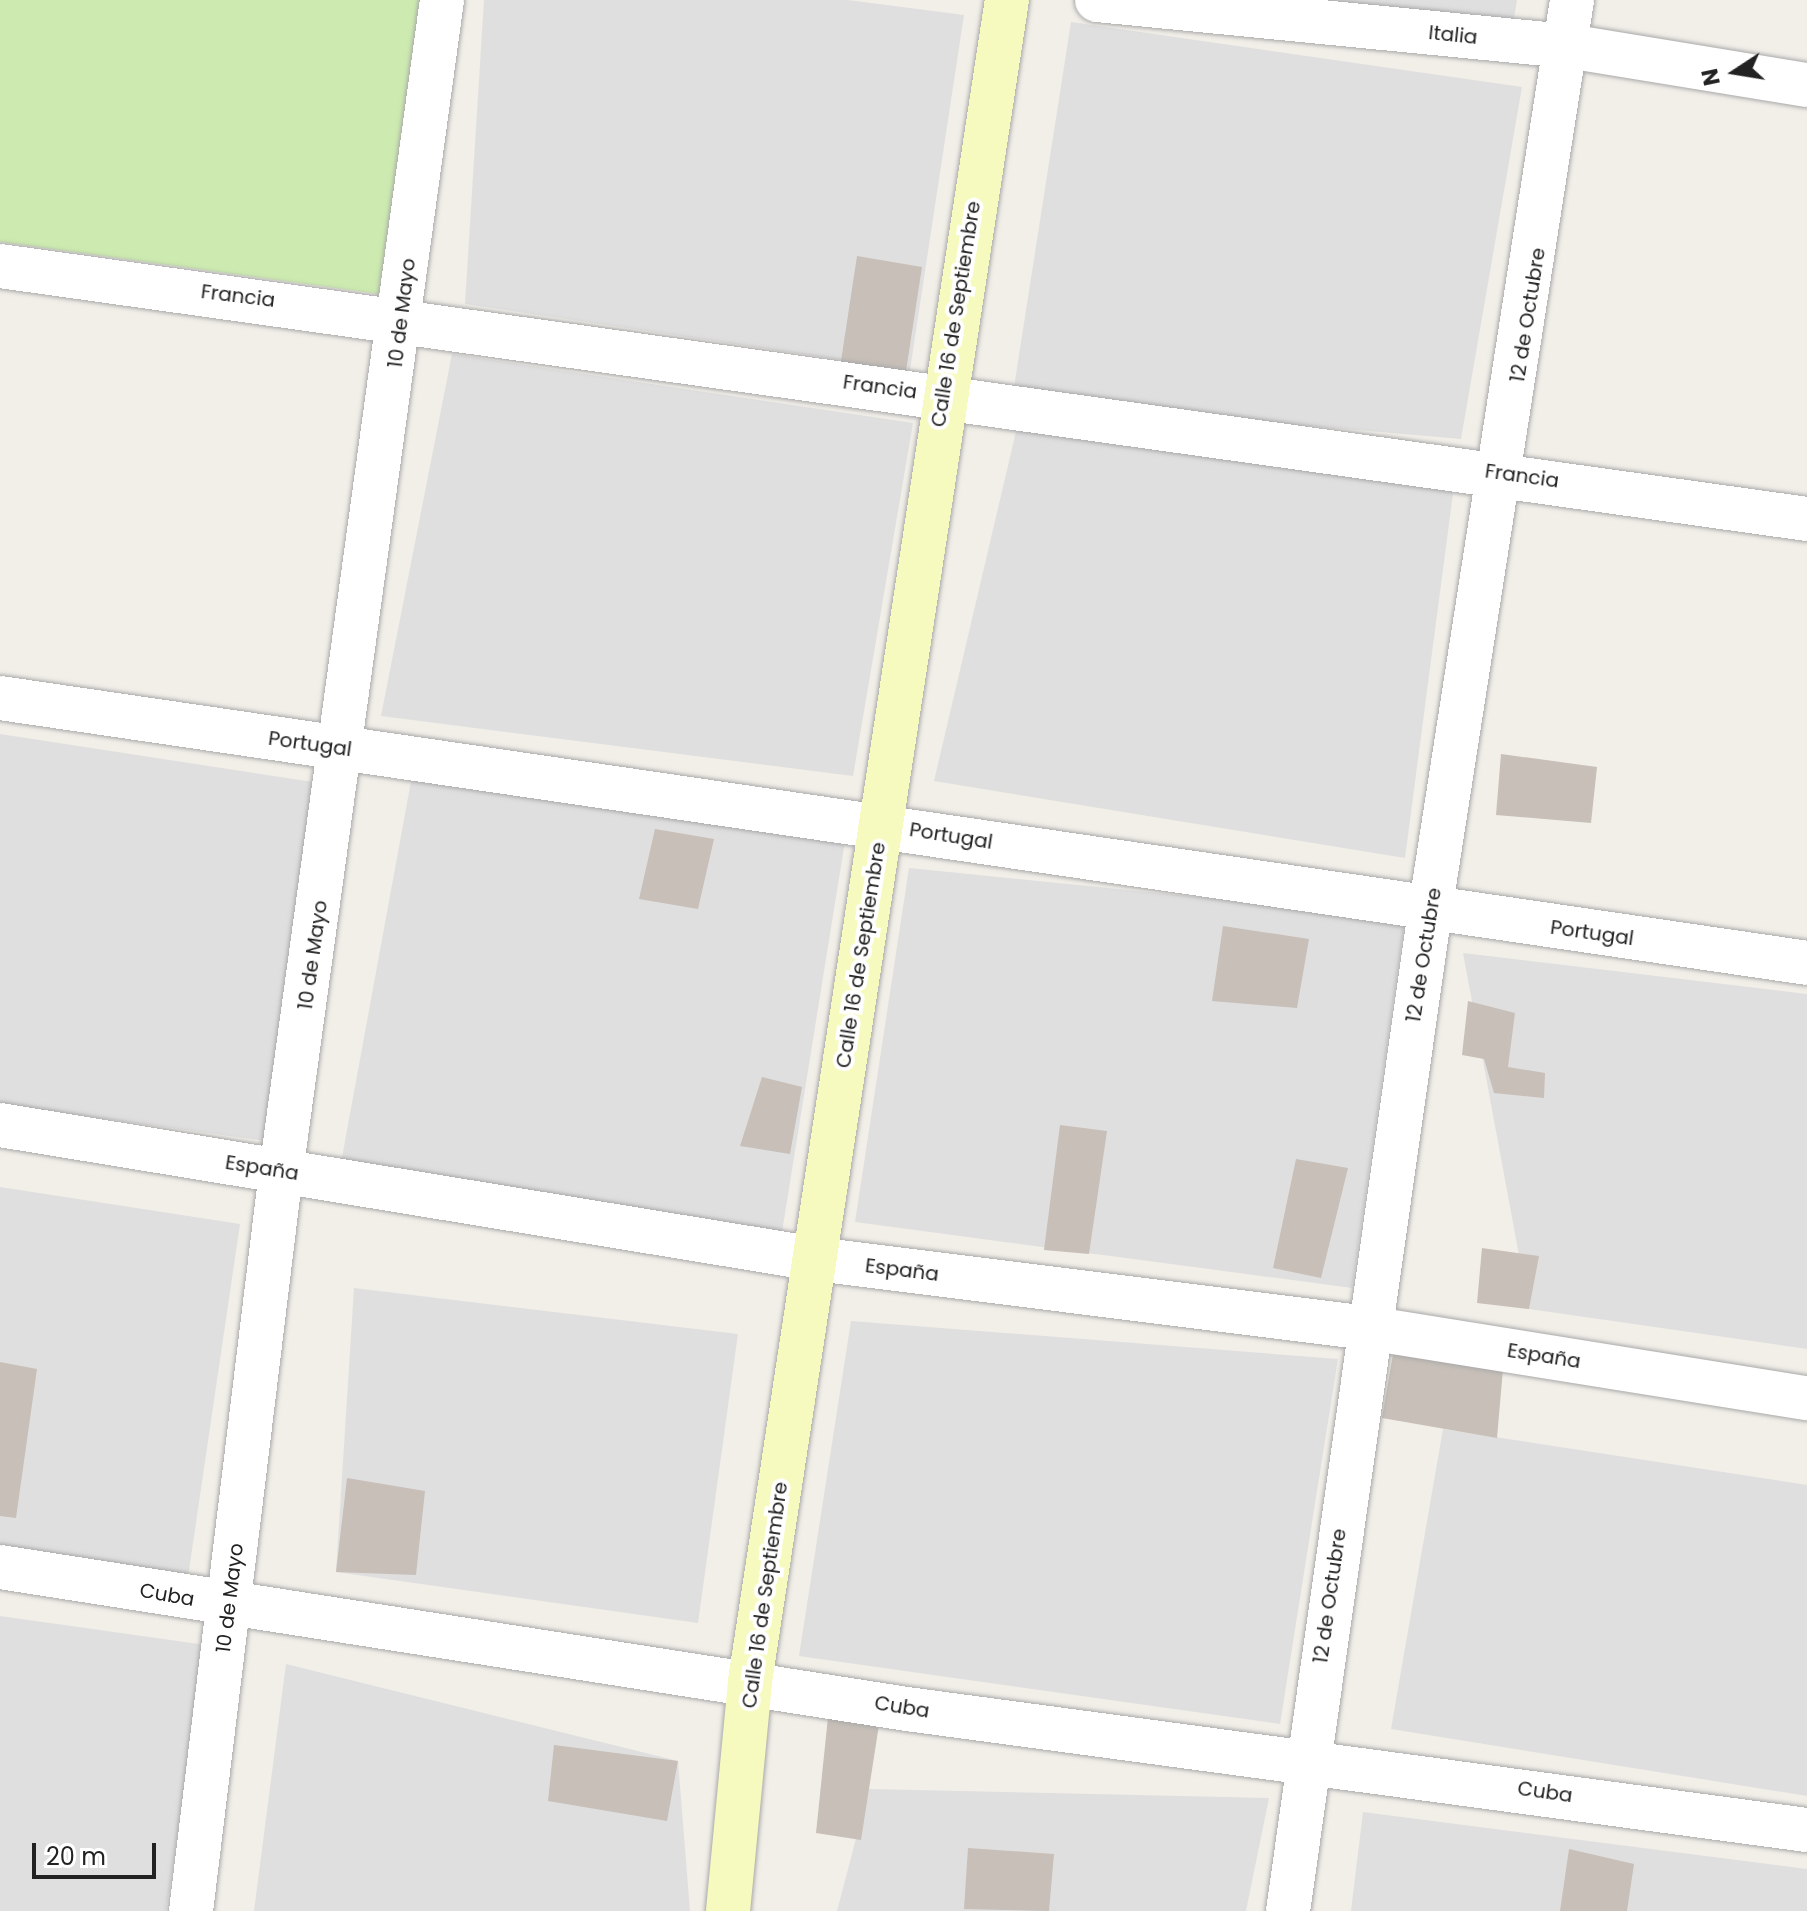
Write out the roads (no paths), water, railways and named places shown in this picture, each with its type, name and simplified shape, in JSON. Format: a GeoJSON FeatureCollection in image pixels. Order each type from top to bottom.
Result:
{"type":"FeatureCollection","features":[{"type":"Feature","properties":{"kind":"street","name":"10 de Mayo"},"geometry":{"type":"LineString","coordinates":[[191,1911],[281,1172],[344,749],[442,0]]}},
{"type":"Feature","properties":{"kind":"street","name":"Calle 16 de Septiembre"},"geometry":{"type":"LineString","coordinates":[[728,1911],[750,1681],[881,824],[942,396],[1007,0]]}},
{"type":"Feature","properties":{"kind":"street","name":"Italia"},"geometry":{"type":"LineString","coordinates":[[1097,0],[1568,46],[1807,85]]}},
{"type":"Feature","properties":{"kind":"street","name":"12 de Octubre"},"geometry":{"type":"LineString","coordinates":[[1288,1911],[1368,1328],[1430,911],[1503,473],[1568,46],[1572,0]]}},
{"type":"Feature","properties":{"kind":"street","name":"Francia"},"geometry":{"type":"LineString","coordinates":[[0,266],[402,317],[1807,519]]}},
{"type":"Feature","properties":{"kind":"street","name":"Portugal"},"geometry":{"type":"LineString","coordinates":[[0,698],[881,824],[1430,911],[1807,963]]}},
{"type":"Feature","properties":{"kind":"street","name":"España"},"geometry":{"type":"LineString","coordinates":[[0,1125],[816,1259],[1368,1328],[1807,1398]]}},
{"type":"Feature","properties":{"kind":"street","name":"Cuba"},"geometry":{"type":"LineString","coordinates":[[0,1567],[229,1605],[750,1681],[907,1709],[1308,1757],[1807,1830]]}}]}
